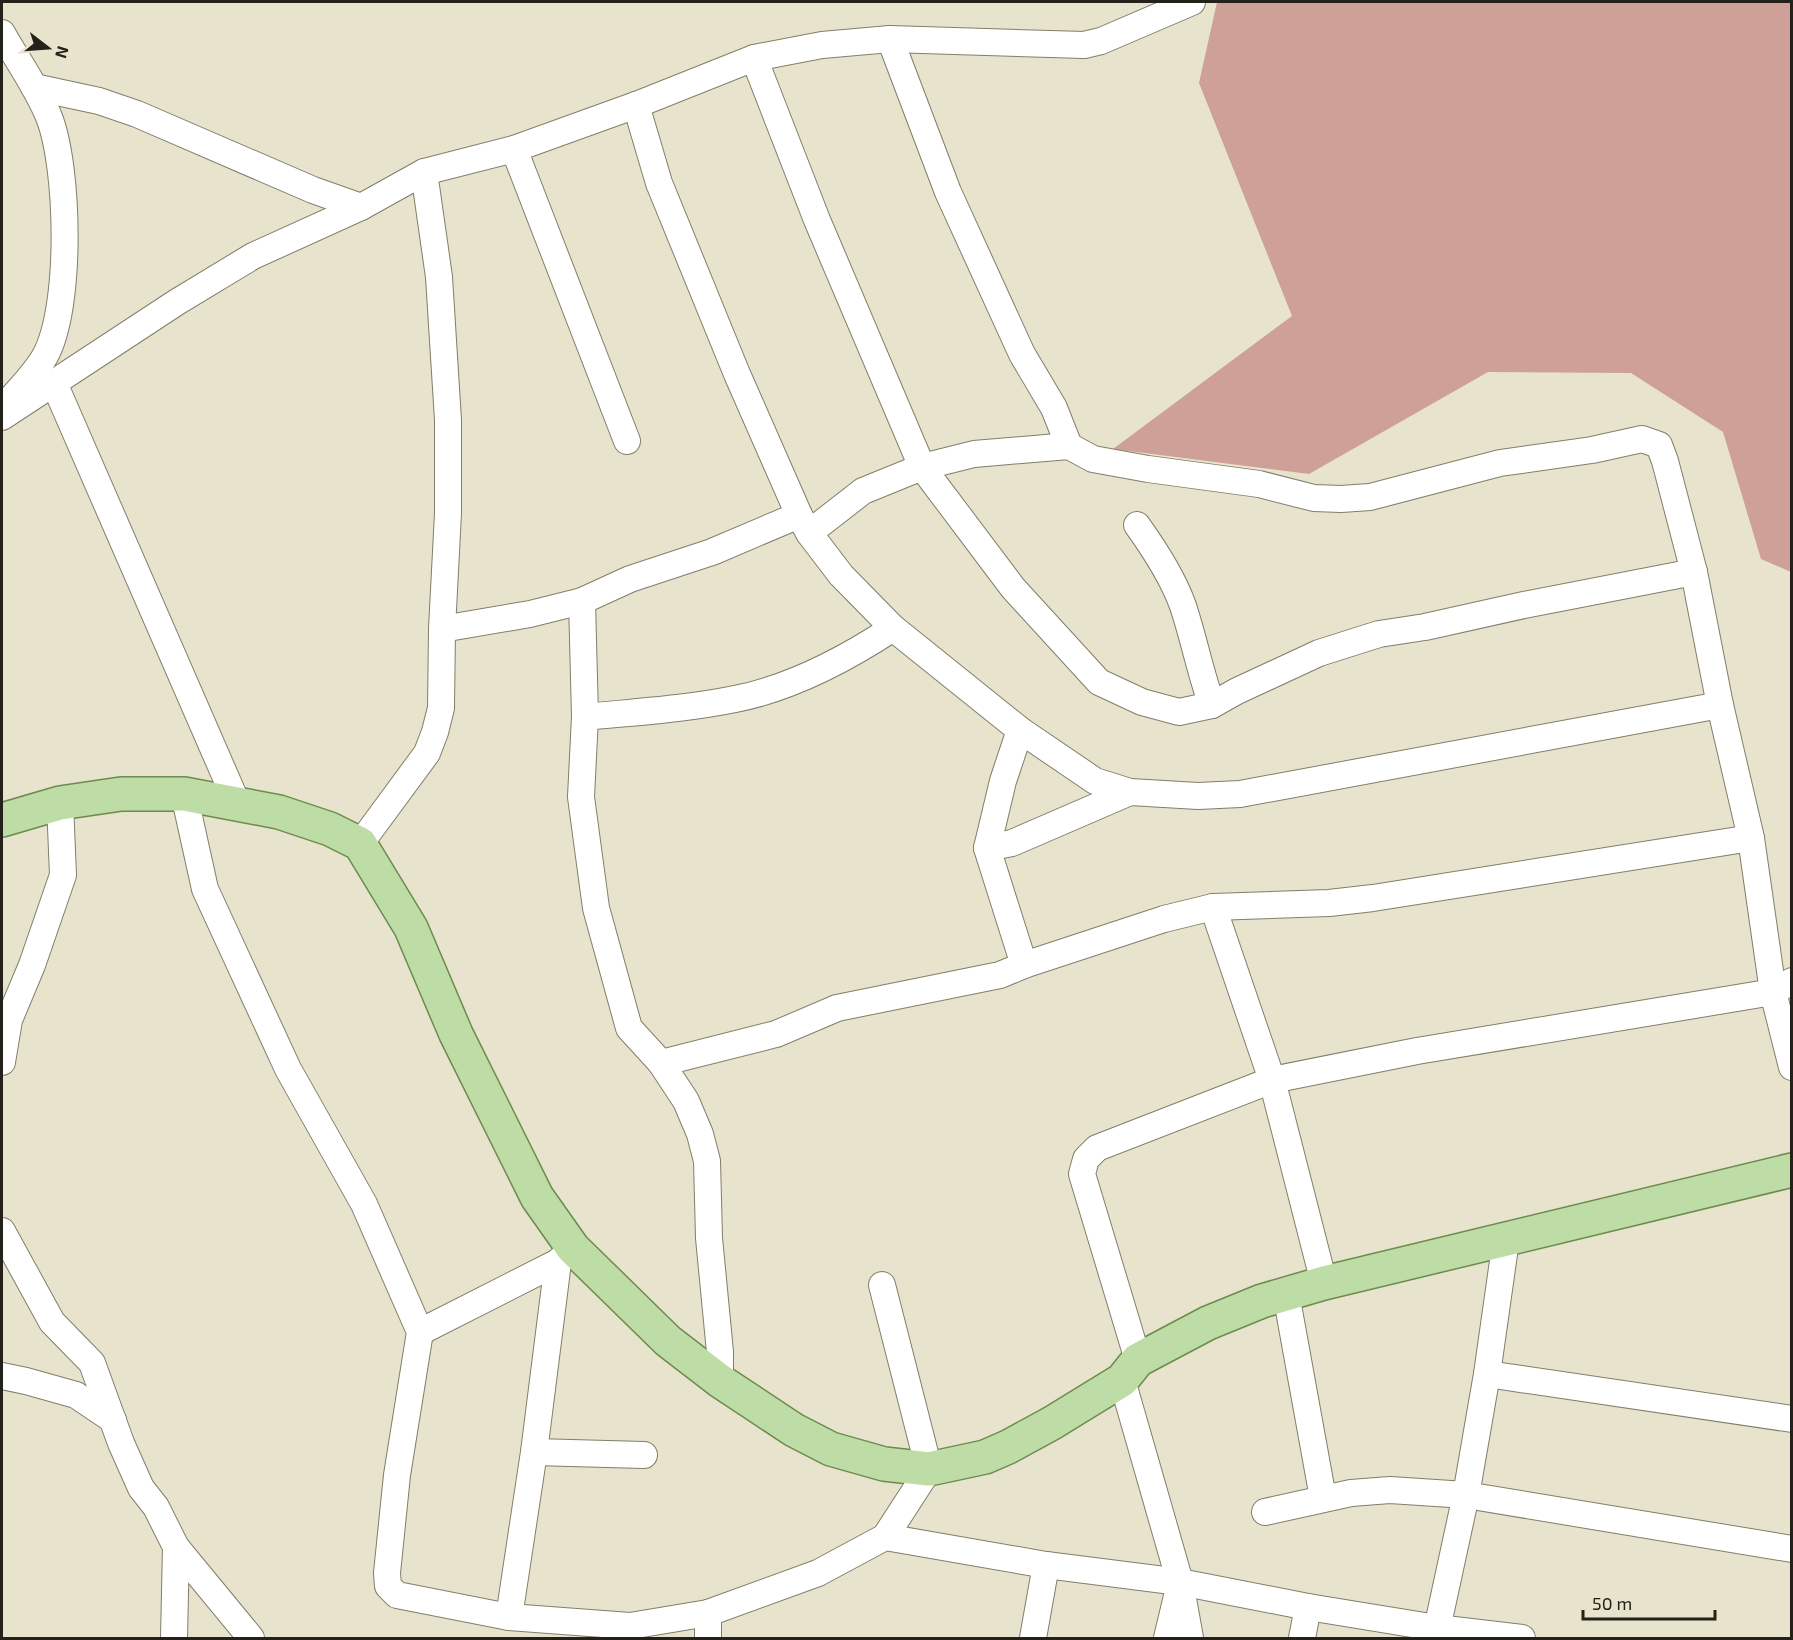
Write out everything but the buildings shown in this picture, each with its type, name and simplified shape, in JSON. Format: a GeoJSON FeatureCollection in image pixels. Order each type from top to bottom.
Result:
{"type":"FeatureCollection","features":[{"type":"Feature","properties":{"kind":"main road"},"geometry":{"type":"LineString","coordinates":[[2,820],[60,803],[121,794],[184,794],[279,812],[330,829],[360,844],[411,928],[456,1034],[566,1255],[668,1341],[720,1381],[794,1430],[831,1449],[884,1464],[929,1469],[985,1457],[1053,1423],[1130,1370],[1208,1323],[1262,1301],[1324,1283],[1791,1170]]}},
{"type":"Feature","properties":{"kind":"street"},"geometry":{"type":"LineString","coordinates":[[2,417],[253,256],[361,207],[424,172],[514,149],[636,105],[754,58],[822,45],[890,39],[1084,45],[1101,42],[1192,2]]}},
{"type":"Feature","properties":{"kind":"street"},"geometry":{"type":"LineString","coordinates":[[2,33],[34,87],[49,118],[59,162],[65,231],[62,296],[57,329],[45,357],[2,411]]}},
{"type":"Feature","properties":{"kind":"street"},"geometry":{"type":"LineString","coordinates":[[890,39],[948,192],[1022,354],[1054,408],[1069,446]]}},
{"type":"Feature","properties":{"kind":"street"},"geometry":{"type":"LineString","coordinates":[[754,58],[817,220],[922,466],[1013,588],[1099,682],[1142,702],[1179,712],[1212,705],[1319,653],[1379,634],[1425,627],[1694,572]]}},
{"type":"Feature","properties":{"kind":"street"},"geometry":{"type":"LineString","coordinates":[[34,87],[99,101],[137,114],[314,190],[361,207]]}},
{"type":"Feature","properties":{"kind":"street"},"geometry":{"type":"LineString","coordinates":[[636,105],[659,183],[737,374],[804,524],[841,575],[893,628],[1020,730],[1095,781],[1130,792],[1198,796],[1240,794],[1720,705]]}},
{"type":"Feature","properties":{"kind":"street"},"geometry":{"type":"LineString","coordinates":[[514,149],[627,441]]}},
{"type":"Feature","properties":{"kind":"street"},"geometry":{"type":"LineString","coordinates":[[360,844],[427,753],[441,708],[442,629],[448,513],[446,390],[439,276],[424,172]]}},
{"type":"Feature","properties":{"kind":"street"},"geometry":{"type":"LineString","coordinates":[[54,383],[237,803]]}},
{"type":"Feature","properties":{"kind":"street"},"geometry":{"type":"LineString","coordinates":[[442,629],[530,614],[582,601],[630,579],[804,524],[863,491],[922,466],[974,454],[1069,446],[1093,459],[1259,484],[1314,498],[1341,499],[1370,497],[1500,463],[1592,450],[1642,439],[1659,445],[1694,572],[1720,705],[1751,837],[1782,987],[1791,1067]]}},
{"type":"Feature","properties":{"kind":"street"},"geometry":{"type":"LineString","coordinates":[[1137,525],[1171,580],[1183,606],[1212,705]]}},
{"type":"Feature","properties":{"kind":"street"},"geometry":{"type":"LineString","coordinates":[[582,601],[585,717],[581,797],[596,908],[629,1028],[661,1063],[686,1101],[700,1134],[707,1161],[720,1381]]}},
{"type":"Feature","properties":{"kind":"street"},"geometry":{"type":"LineString","coordinates":[[585,717],[737,699],[791,682],[857,652],[893,628]]}},
{"type":"Feature","properties":{"kind":"street"},"geometry":{"type":"LineString","coordinates":[[1020,730],[1003,781],[987,848],[1024,965]]}},
{"type":"Feature","properties":{"kind":"street"},"geometry":{"type":"LineString","coordinates":[[987,848],[1012,843],[1130,792]]}},
{"type":"Feature","properties":{"kind":"street"},"geometry":{"type":"LineString","coordinates":[[184,794],[204,889],[288,1069],[364,1204],[420,1332],[397,1475],[387,1573],[388,1586],[397,1595],[509,1617],[630,1626],[708,1613],[818,1573],[885,1537],[929,1469],[882,1285]]}},
{"type":"Feature","properties":{"kind":"street"},"geometry":{"type":"LineString","coordinates":[[2,1062],[9,1020],[32,965],[63,875],[60,803]]}},
{"type":"Feature","properties":{"kind":"street"},"geometry":{"type":"LineString","coordinates":[[661,1063],[776,1034],[837,1008],[1000,975],[1164,919],[1213,907],[1329,903],[1373,898],[1751,837]]}},
{"type":"Feature","properties":{"kind":"street"},"geometry":{"type":"LineString","coordinates":[[1213,907],[1272,1080],[1324,1283]]}},
{"type":"Feature","properties":{"kind":"street"},"geometry":{"type":"LineString","coordinates":[[1190,1638],[1180,1582],[1082,1174],[1086,1159],[1097,1148],[1272,1080],[1417,1051],[1782,987]]}},
{"type":"Feature","properties":{"kind":"street"},"geometry":{"type":"LineString","coordinates":[[2,1231],[52,1322],[92,1363],[121,1443],[141,1488],[156,1507],[176,1546],[251,1638]]}},
{"type":"Feature","properties":{"kind":"street"},"geometry":{"type":"LineString","coordinates":[[1436,1633],[1466,1495],[1487,1374],[1506,1240]]}},
{"type":"Feature","properties":{"kind":"street"},"geometry":{"type":"LineString","coordinates":[[420,1332],[566,1255]]}},
{"type":"Feature","properties":{"kind":"street"},"geometry":{"type":"LineString","coordinates":[[509,1617],[566,1255]]}},
{"type":"Feature","properties":{"kind":"street"},"geometry":{"type":"LineString","coordinates":[[1286,1294],[1323,1498]]}},
{"type":"Feature","properties":{"kind":"street"},"geometry":{"type":"LineString","coordinates":[[1487,1374],[1791,1419]]}},
{"type":"Feature","properties":{"kind":"street"},"geometry":{"type":"LineString","coordinates":[[2,1376],[26,1380],[76,1395],[113,1420]]}},
{"type":"Feature","properties":{"kind":"street"},"geometry":{"type":"LineString","coordinates":[[534,1452],[644,1455]]}},
{"type":"Feature","properties":{"kind":"street"},"geometry":{"type":"LineString","coordinates":[[1265,1512],[1351,1493],[1390,1490],[1466,1495],[1791,1549]]}},
{"type":"Feature","properties":{"kind":"street"},"geometry":{"type":"LineString","coordinates":[[885,1537],[1046,1565],[1180,1582],[1436,1633],[1522,1638]]}},
{"type":"Feature","properties":{"kind":"street"},"geometry":{"type":"LineString","coordinates":[[174,1638],[176,1546]]}},
{"type":"Feature","properties":{"kind":"street"},"geometry":{"type":"LineString","coordinates":[[1034,1638],[1046,1565]]}},
{"type":"Feature","properties":{"kind":"street"},"geometry":{"type":"LineString","coordinates":[[1167,1638],[1180,1582]]}},
{"type":"Feature","properties":{"kind":"street"},"geometry":{"type":"LineString","coordinates":[[1302,1638],[1308,1607]]}},
{"type":"Feature","properties":{"kind":"street"},"geometry":{"type":"LineString","coordinates":[[708,1613],[708,1638]]}},
{"type":"Feature","properties":{"kind":"shaded area"},"geometry":{"type":"Polygon","coordinates":[[[1217,2],[1791,2],[1791,572],[1761,559],[1723,432],[1631,373],[1488,372],[1309,474],[1113,449],[1292,316],[1199,83],[1217,2]]]}}]}
